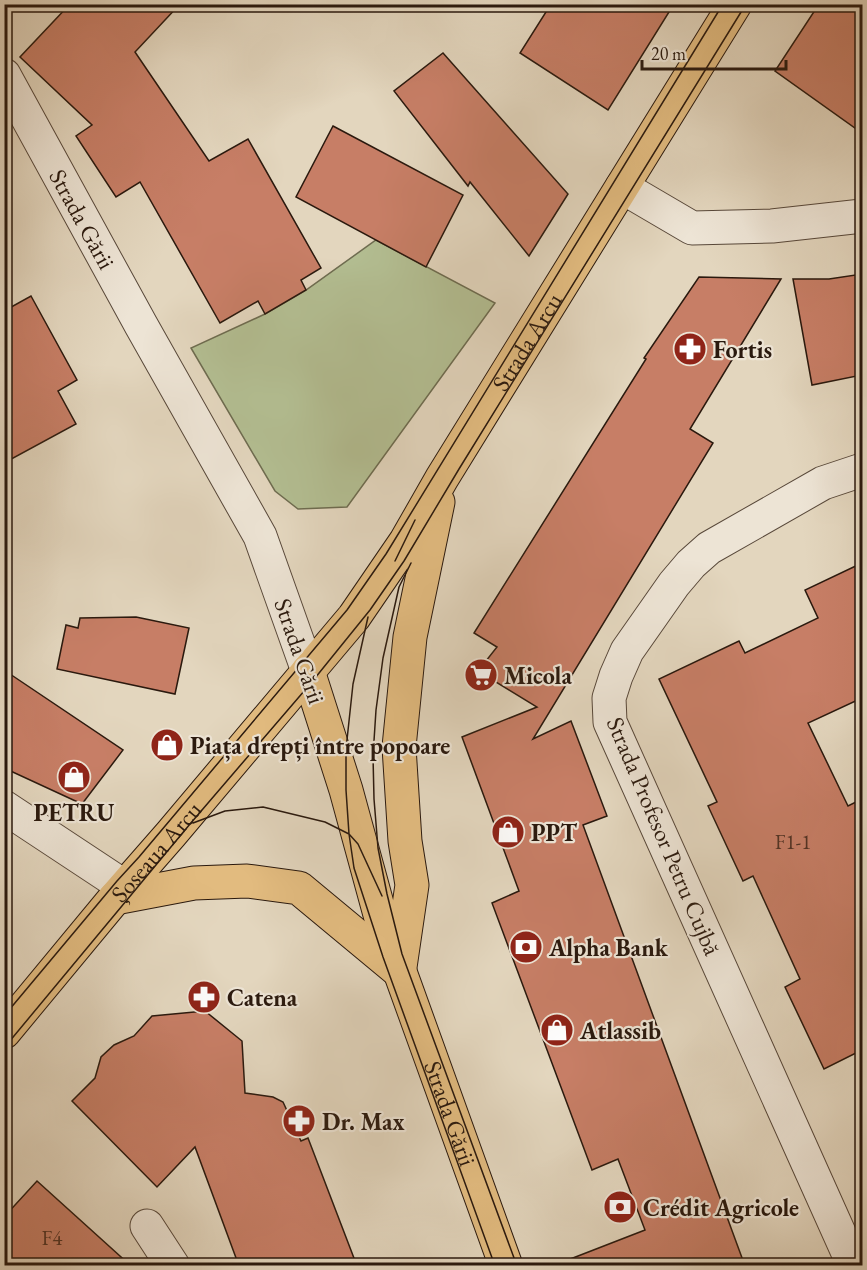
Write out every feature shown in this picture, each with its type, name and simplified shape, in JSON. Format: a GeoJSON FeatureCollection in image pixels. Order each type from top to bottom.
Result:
{"type":"FeatureCollection","features":[{"type":"Feature","properties":{"kind":"main road","name":"Strada Arcu"},"geometry":{"type":"LineString","coordinates":[[308,671],[354,617],[406,541],[442,478],[735,4]]}},
{"type":"Feature","properties":{"kind":"main road"},"geometry":{"type":"LineString","coordinates":[[400,972],[412,885],[405,841],[399,747],[410,637],[442,478]]}},
{"type":"Feature","properties":{"kind":"main road","name":"Șoseaua Arcu"},"geometry":{"type":"LineString","coordinates":[[4,1032],[308,671]]}},
{"type":"Feature","properties":{"kind":"main road","name":"Strada Gării"},"geometry":{"type":"LineString","coordinates":[[308,671],[346,790],[382,922],[506,1266]]}},
{"type":"Feature","properties":{"kind":"main road"},"geometry":{"type":"LineString","coordinates":[[120,893],[194,883],[247,881],[299,888],[400,972]]}},
{"type":"Feature","properties":{"kind":"street","name":"Strada Gării"},"geometry":{"type":"LineString","coordinates":[[4,75],[260,536],[308,671]]}},
{"type":"Feature","properties":{"kind":"street"},"geometry":{"type":"LineString","coordinates":[[622,187],[692,228],[772,226],[862,216]]}},
{"type":"Feature","properties":{"kind":"street","name":"Strada Profesor Petru Cujbă"},"geometry":{"type":"LineString","coordinates":[[854,1266],[610,722],[609,698],[627,651],[674,584],[691,564],[709,548],[823,483],[862,470]]}},
{"type":"Feature","properties":{"kind":"street"},"geometry":{"type":"LineString","coordinates":[[4,807],[120,893]]}},
{"type":"Feature","properties":{"kind":"street"},"geometry":{"type":"LineString","coordinates":[[147,1226],[173,1266]]}},
{"type":"Feature","properties":{"kind":"green space"},"geometry":{"type":"Polygon","coordinates":[[[376,240],[495,303],[347,507],[298,509],[275,491],[191,348],[265,314],[306,290],[376,240]]]}},
{"type":"Feature","properties":{"kind":"building"},"geometry":{"type":"Polygon","coordinates":[[[70,4],[180,4],[135,52],[209,161],[248,139],[321,268],[301,280],[306,290],[265,314],[258,301],[220,323],[140,182],[116,197],[76,136],[92,125],[20,57],[70,4]]]}},
{"type":"Feature","properties":{"kind":"building"},"geometry":{"type":"Polygon","coordinates":[[[551,4],[674,4],[608,110],[520,53],[551,4]]]}},
{"type":"Feature","properties":{"kind":"building"},"geometry":{"type":"Polygon","coordinates":[[[819,4],[862,4],[862,133],[775,71],[819,4]]]}},
{"type":"Feature","properties":{"kind":"building"},"geometry":{"type":"Polygon","coordinates":[[[443,53],[568,194],[529,256],[470,182],[468,186],[394,91],[443,53]]]}},
{"type":"Feature","properties":{"kind":"building"},"geometry":{"type":"Polygon","coordinates":[[[333,126],[463,195],[426,267],[296,197],[333,126]]]}},
{"type":"Feature","properties":{"kind":"building"},"geometry":{"type":"Polygon","coordinates":[[[862,274],[862,375],[812,385],[793,279],[829,279],[862,274]]]}},
{"type":"Feature","properties":{"kind":"building"},"geometry":{"type":"Polygon","coordinates":[[[699,277],[781,279],[690,429],[713,443],[533,739],[571,721],[607,816],[583,825],[745,1266],[561,1266],[560,1263],[645,1230],[618,1159],[592,1170],[492,903],[519,891],[462,737],[537,707],[478,671],[497,647],[474,633],[646,359],[644,358],[699,277]]]}},
{"type":"Feature","properties":{"kind":"building"},"geometry":{"type":"Polygon","coordinates":[[[31,296],[77,380],[58,391],[76,424],[4,463],[4,311],[31,296]]]}},
{"type":"Feature","properties":{"kind":"building"},"geometry":{"type":"Polygon","coordinates":[[[862,563],[862,698],[808,723],[848,806],[862,799],[862,1050],[824,1069],[785,987],[800,979],[753,876],[743,881],[708,806],[717,802],[659,679],[739,641],[745,653],[818,618],[805,590],[862,563]]]}},
{"type":"Feature","properties":{"kind":"building"},"geometry":{"type":"Polygon","coordinates":[[[136,617],[189,628],[175,694],[57,669],[66,625],[78,628],[80,618],[136,617]]]}},
{"type":"Feature","properties":{"kind":"building"},"geometry":{"type":"Polygon","coordinates":[[[4,670],[123,750],[82,804],[4,768],[4,670]]]}},
{"type":"Feature","properties":{"kind":"building"},"geometry":{"type":"Polygon","coordinates":[[[205,1011],[242,1041],[245,1093],[273,1097],[283,1102],[301,1141],[308,1138],[357,1266],[239,1266],[195,1147],[157,1187],[72,1101],[95,1078],[101,1057],[114,1045],[134,1036],[152,1016],[205,1011]]]}},
{"type":"Feature","properties":{"kind":"building"},"geometry":{"type":"Polygon","coordinates":[[[37,1181],[131,1266],[4,1266],[4,1217],[37,1181]]]}},
{"type":"Feature","properties":{"kind":"tram line"},"geometry":{"type":"LineString","coordinates":[[4,1016],[347,610],[386,554],[723,4]]}},
{"type":"Feature","properties":{"kind":"tram line"},"geometry":{"type":"LineString","coordinates":[[4,1048],[370,610],[404,561],[746,4]]}},
{"type":"Feature","properties":{"kind":"tram line"},"geometry":{"type":"LineString","coordinates":[[395,561],[415,520]]}},
{"type":"Feature","properties":{"kind":"tram line"},"geometry":{"type":"LineString","coordinates":[[411,563],[399,587],[383,658],[376,710],[373,756],[378,848],[402,954],[517,1266]]}},
{"type":"Feature","properties":{"kind":"tram line"},"geometry":{"type":"LineString","coordinates":[[368,617],[353,684],[346,749],[346,790],[354,868],[383,957],[495,1266]]}},
{"type":"Feature","properties":{"kind":"tram line"},"geometry":{"type":"LineString","coordinates":[[193,823],[225,811],[263,807],[325,822],[349,834],[358,844],[382,896]]}},
{"type":"Feature","properties":{"kind":"place","name":"Fortis"},"geometry":{"type":"Point","coordinates":[690,349]}},
{"type":"Feature","properties":{"kind":"place","name":"Micola"},"geometry":{"type":"Point","coordinates":[481,675]}},
{"type":"Feature","properties":{"kind":"place","name":"Piața drepți între popoare"},"geometry":{"type":"Point","coordinates":[167,745]}},
{"type":"Feature","properties":{"kind":"place","name":"PETRU"},"geometry":{"type":"Point","coordinates":[74,777]}},
{"type":"Feature","properties":{"kind":"place","name":"PPT"},"geometry":{"type":"Point","coordinates":[508,832]}},
{"type":"Feature","properties":{"kind":"place","name":"Alpha Bank"},"geometry":{"type":"Point","coordinates":[526,947]}},
{"type":"Feature","properties":{"kind":"place","name":"Catena"},"geometry":{"type":"Point","coordinates":[204,997]}},
{"type":"Feature","properties":{"kind":"place","name":"Atlassib"},"geometry":{"type":"Point","coordinates":[557,1030]}},
{"type":"Feature","properties":{"kind":"place","name":"Dr. Max"},"geometry":{"type":"Point","coordinates":[299,1121]}},
{"type":"Feature","properties":{"kind":"place","name":"Crédit Agricole"},"geometry":{"type":"Point","coordinates":[620,1207]}}]}
